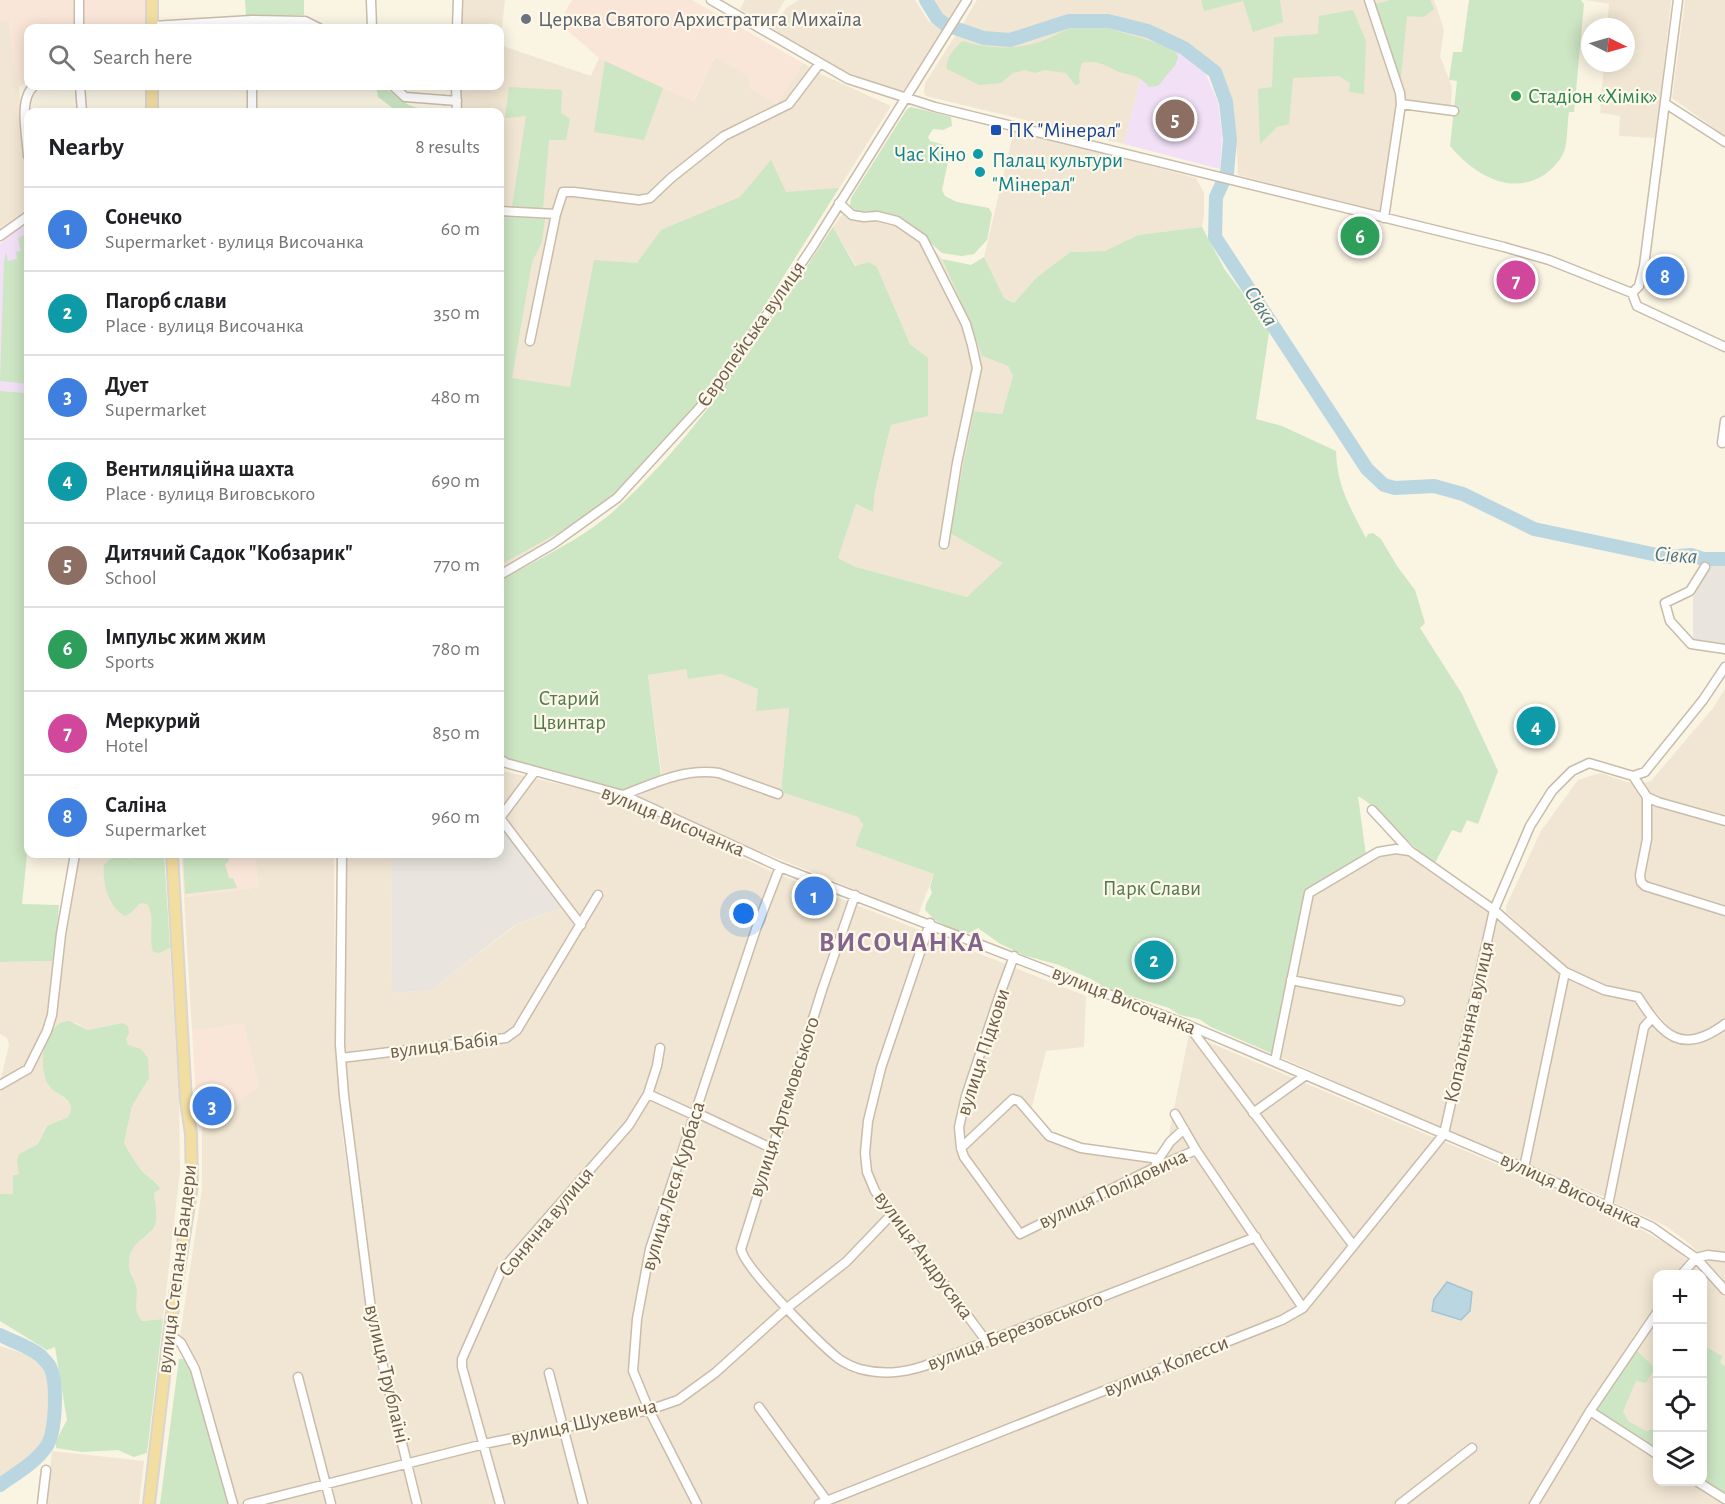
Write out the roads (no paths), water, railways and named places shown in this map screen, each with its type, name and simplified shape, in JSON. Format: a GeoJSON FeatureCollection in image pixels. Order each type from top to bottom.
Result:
{"type":"FeatureCollection","features":[{"type":"Feature","properties":{"kind":"main road"},"geometry":{"type":"LineString","coordinates":[[152,0],[152,24]]}},
{"type":"Feature","properties":{"kind":"main road"},"geometry":{"type":"LineString","coordinates":[[152,90],[152,108]]}},
{"type":"Feature","properties":{"kind":"main road","name":"вулиця Степана Бандери"},"geometry":{"type":"LineString","coordinates":[[149,1504],[169,1334],[192,1185],[191,1134],[186,1101],[172,858]]}},
{"type":"Feature","properties":{"kind":"street"},"geometry":{"type":"LineString","coordinates":[[78,0],[79,24]]}},
{"type":"Feature","properties":{"kind":"street"},"geometry":{"type":"LineString","coordinates":[[371,0],[372,24]]}},
{"type":"Feature","properties":{"kind":"street"},"geometry":{"type":"LineString","coordinates":[[457,24],[458,0]]}},
{"type":"Feature","properties":{"kind":"street"},"geometry":{"type":"LineString","coordinates":[[711,0],[848,79],[905,98],[1549,260],[1632,293],[1637,306],[1725,347]]}},
{"type":"Feature","properties":{"kind":"street","name":"Європейська вулиця"},"geometry":{"type":"LineString","coordinates":[[504,573],[601,512],[665,448],[716,390],[839,203],[968,0]]}},
{"type":"Feature","properties":{"kind":"street"},"geometry":{"type":"LineString","coordinates":[[1369,0],[1400,93],[1401,104],[1384,218]]}},
{"type":"Feature","properties":{"kind":"street"},"geometry":{"type":"LineString","coordinates":[[1632,293],[1639,286],[1644,267],[1678,0]]}},
{"type":"Feature","properties":{"kind":"street"},"geometry":{"type":"LineString","coordinates":[[252,24],[305,21],[311,24]]}},
{"type":"Feature","properties":{"kind":"street"},"geometry":{"type":"LineString","coordinates":[[530,340],[556,214],[563,192],[639,200],[650,198],[671,178],[724,136],[789,104],[820,63]]}},
{"type":"Feature","properties":{"kind":"street"},"geometry":{"type":"LineString","coordinates":[[25,108],[28,90]]}},
{"type":"Feature","properties":{"kind":"street"},"geometry":{"type":"LineString","coordinates":[[80,90],[82,108]]}},
{"type":"Feature","properties":{"kind":"street"},"geometry":{"type":"LineString","coordinates":[[252,90],[252,108]]}},
{"type":"Feature","properties":{"kind":"street"},"geometry":{"type":"LineString","coordinates":[[397,90],[405,97],[457,101]]}},
{"type":"Feature","properties":{"kind":"street"},"geometry":{"type":"LineString","coordinates":[[456,90],[457,108]]}},
{"type":"Feature","properties":{"kind":"street"},"geometry":{"type":"LineString","coordinates":[[1401,104],[1454,111]]}},
{"type":"Feature","properties":{"kind":"street"},"geometry":{"type":"LineString","coordinates":[[1666,104],[1725,142]]}},
{"type":"Feature","properties":{"kind":"street"},"geometry":{"type":"LineString","coordinates":[[839,203],[852,215],[877,216],[897,221],[923,239],[966,324],[977,368],[957,463],[944,544]]}},
{"type":"Feature","properties":{"kind":"street"},"geometry":{"type":"LineString","coordinates":[[504,211],[556,214]]}},
{"type":"Feature","properties":{"kind":"street"},"geometry":{"type":"LineString","coordinates":[[0,236],[24,219]]}},
{"type":"Feature","properties":{"kind":"street"},"geometry":{"type":"LineString","coordinates":[[1722,443],[1725,421]]}},
{"type":"Feature","properties":{"kind":"street"},"geometry":{"type":"LineString","coordinates":[[1705,567],[1690,591],[1665,603],[1670,621],[1691,644],[1725,649]]}},
{"type":"Feature","properties":{"kind":"street"},"geometry":{"type":"LineString","coordinates":[[1725,667],[1704,700],[1645,772],[1633,776],[1647,797],[1725,821]]}},
{"type":"Feature","properties":{"kind":"street","name":"вулиця Височанка"},"geometry":{"type":"LineString","coordinates":[[504,762],[623,795],[780,867],[930,923],[1188,1025],[1524,1168],[1652,1227],[1696,1258],[1725,1290]]}},
{"type":"Feature","properties":{"kind":"street","name":"Копальняна вулиця"},"geometry":{"type":"LineString","coordinates":[[1444,1134],[1494,910],[1530,826],[1552,790],[1572,771],[1589,763],[1633,776]]}},
{"type":"Feature","properties":{"kind":"street"},"geometry":{"type":"LineString","coordinates":[[504,813],[535,771]]}},
{"type":"Feature","properties":{"kind":"street"},"geometry":{"type":"LineString","coordinates":[[623,795],[686,773],[711,772],[778,794]]}},
{"type":"Feature","properties":{"kind":"street"},"geometry":{"type":"LineString","coordinates":[[1647,797],[1647,839],[1640,875],[1641,882],[1645,886],[1725,911]]}},
{"type":"Feature","properties":{"kind":"street"},"geometry":{"type":"LineString","coordinates":[[1372,810],[1410,851],[1494,910],[1566,972],[1604,990],[1638,998],[1652,1018],[1678,1039],[1691,1041],[1701,1039],[1725,1024]]}},
{"type":"Feature","properties":{"kind":"street"},"geometry":{"type":"LineString","coordinates":[[504,823],[580,925]]}},
{"type":"Feature","properties":{"kind":"street"},"geometry":{"type":"LineString","coordinates":[[1275,1061],[1309,893],[1378,852],[1396,849],[1410,851]]}},
{"type":"Feature","properties":{"kind":"street"},"geometry":{"type":"LineString","coordinates":[[0,1085],[28,1069],[47,1031],[52,1015],[61,934],[74,858]]}},
{"type":"Feature","properties":{"kind":"street","name":"вулиця Трублаїні"},"geometry":{"type":"LineString","coordinates":[[342,858],[341,1058],[356,1193],[373,1325],[417,1504]]}},
{"type":"Feature","properties":{"kind":"street","name":"вулиця Леся Курбаса"},"geometry":{"type":"LineString","coordinates":[[697,1504],[649,1410],[633,1371],[637,1319],[650,1249],[756,929],[780,867]]}},
{"type":"Feature","properties":{"kind":"street","name":"вулиця Бабія"},"geometry":{"type":"LineString","coordinates":[[341,1058],[506,1038],[511,1035],[517,1030],[598,895]]}},
{"type":"Feature","properties":{"kind":"street","name":"вулиця Артемовського"},"geometry":{"type":"LineString","coordinates":[[787,1308],[749,1265],[742,1256],[741,1249],[771,1148],[855,895]]}},
{"type":"Feature","properties":{"kind":"street","name":"вулиця Андрусяка"},"geometry":{"type":"LineString","coordinates":[[930,923],[881,1068],[868,1121],[865,1153],[867,1172],[875,1191],[987,1342]]}},
{"type":"Feature","properties":{"kind":"street","name":"вулиця Підкови"},"geometry":{"type":"LineString","coordinates":[[961,1148],[959,1127],[966,1096],[1014,957]]}},
{"type":"Feature","properties":{"kind":"street"},"geometry":{"type":"LineString","coordinates":[[1524,1168],[1566,972]]}},
{"type":"Feature","properties":{"kind":"street"},"geometry":{"type":"LineString","coordinates":[[1291,980],[1400,1001]]}},
{"type":"Feature","properties":{"kind":"street"},"geometry":{"type":"LineString","coordinates":[[1608,1205],[1644,1027],[1652,1018]]}},
{"type":"Feature","properties":{"kind":"street"},"geometry":{"type":"LineString","coordinates":[[1188,1025],[1353,1245]]}},
{"type":"Feature","properties":{"kind":"street","name":"Сонячна вулиця"},"geometry":{"type":"LineString","coordinates":[[500,1504],[462,1367],[462,1359],[501,1271],[629,1125],[648,1094],[660,1048]]}},
{"type":"Feature","properties":{"kind":"street"},"geometry":{"type":"LineString","coordinates":[[1253,1113],[1306,1075]]}},
{"type":"Feature","properties":{"kind":"street"},"geometry":{"type":"LineString","coordinates":[[648,1094],[771,1148]]}},
{"type":"Feature","properties":{"kind":"street"},"geometry":{"type":"LineString","coordinates":[[961,1148],[1013,1099],[1019,1101],[1049,1136],[1091,1150],[1159,1158]]}},
{"type":"Feature","properties":{"kind":"street"},"geometry":{"type":"LineString","coordinates":[[1175,1114],[1196,1150],[1303,1308]]}},
{"type":"Feature","properties":{"kind":"street"},"geometry":{"type":"LineString","coordinates":[[1152,1169],[1170,1142],[1184,1129]]}},
{"type":"Feature","properties":{"kind":"street","name":"вулиця Колесси"},"geometry":{"type":"LineString","coordinates":[[823,1502],[1282,1320],[1303,1308],[1444,1134]]}},
{"type":"Feature","properties":{"kind":"street","name":"вулиця Полідовича"},"geometry":{"type":"LineString","coordinates":[[961,1148],[964,1157],[1020,1234],[1152,1169],[1196,1150]]}},
{"type":"Feature","properties":{"kind":"street","name":"вулиця Шухевича"},"geometry":{"type":"LineString","coordinates":[[248,1504],[484,1444],[649,1410],[678,1400],[715,1373],[787,1308],[846,1262],[893,1214]]}},
{"type":"Feature","properties":{"kind":"street","name":"вулиця Березовського"},"geometry":{"type":"LineString","coordinates":[[787,1308],[838,1358],[860,1369],[903,1373],[1256,1237]]}},
{"type":"Feature","properties":{"kind":"street"},"geometry":{"type":"LineString","coordinates":[[1686,1270],[1696,1258],[1708,1255],[1725,1257]]}},
{"type":"Feature","properties":{"kind":"street"},"geometry":{"type":"LineString","coordinates":[[1534,1504],[1590,1411],[1653,1318]]}},
{"type":"Feature","properties":{"kind":"street"},"geometry":{"type":"LineString","coordinates":[[169,1334],[181,1343],[195,1369],[233,1504]]}},
{"type":"Feature","properties":{"kind":"street"},"geometry":{"type":"LineString","coordinates":[[549,1373],[583,1504]]}},
{"type":"Feature","properties":{"kind":"street"},"geometry":{"type":"LineString","coordinates":[[297,1377],[331,1504]]}},
{"type":"Feature","properties":{"kind":"street"},"geometry":{"type":"LineString","coordinates":[[759,1407],[823,1502]]}},
{"type":"Feature","properties":{"kind":"street"},"geometry":{"type":"LineString","coordinates":[[1590,1411],[1653,1452]]}},
{"type":"Feature","properties":{"kind":"street"},"geometry":{"type":"LineString","coordinates":[[1400,1504],[1472,1448]]}},
{"type":"Feature","properties":{"kind":"street"},"geometry":{"type":"LineString","coordinates":[[42,1504],[46,1470]]}},
{"type":"Feature","properties":{"kind":"street"},"geometry":{"type":"LineString","coordinates":[[1704,1486],[1725,1499]]}},
{"type":"Feature","properties":{"kind":"water"},"geometry":{"type":"Polygon","coordinates":[[[1447,1282],[1472,1292],[1470,1311],[1461,1320],[1432,1311],[1434,1299],[1447,1282]]]}},
{"type":"Feature","properties":{"kind":"waterway","name":"Сівка"},"geometry":{"type":"LineString","coordinates":[[926,0],[937,18],[946,25],[984,38],[1010,40],[1069,21],[1108,21],[1148,31],[1184,48],[1215,72],[1226,102],[1230,140],[1227,173],[1216,197],[1215,237],[1367,469],[1384,485],[1395,488],[1434,486],[1463,494],[1534,529],[1667,557],[1691,555],[1703,559],[1725,559]]}},
{"type":"Feature","properties":{"kind":"waterway"},"geometry":{"type":"LineString","coordinates":[[0,1335],[41,1356],[53,1374],[55,1395],[54,1420],[46,1447],[31,1463],[0,1485]]}},
{"type":"Feature","properties":{"kind":"place","name":"Церква Святого Архистратига Михаїла"},"geometry":{"type":"Point","coordinates":[526,19]}},
{"type":"Feature","properties":{"kind":"place","name":"Стадіон «Хімік»"},"geometry":{"type":"Point","coordinates":[1516,96]}},
{"type":"Feature","properties":{"kind":"place","name":"Дитячий Садок \"Кобзарик\""},"geometry":{"type":"Point","coordinates":[1175,119]}},
{"type":"Feature","properties":{"kind":"place","name":"ПК \"Мінерал\""},"geometry":{"type":"Point","coordinates":[996,130]}},
{"type":"Feature","properties":{"kind":"place","name":"Час Кіно"},"geometry":{"type":"Point","coordinates":[978,154]}},
{"type":"Feature","properties":{"kind":"place","name":"Палац культури \"Мінерал\""},"geometry":{"type":"Point","coordinates":[980,172]}},
{"type":"Feature","properties":{"kind":"place","name":"Імпульс жим жим"},"geometry":{"type":"Point","coordinates":[1360,236]}},
{"type":"Feature","properties":{"kind":"place","name":"Саліна"},"geometry":{"type":"Point","coordinates":[1665,276]}},
{"type":"Feature","properties":{"kind":"place","name":"Меркурий"},"geometry":{"type":"Point","coordinates":[1516,280]}},
{"type":"Feature","properties":{"kind":"place","name":"Вентиляційна шахта"},"geometry":{"type":"Point","coordinates":[1536,726]}},
{"type":"Feature","properties":{"kind":"place","name":"Сонечко"},"geometry":{"type":"Point","coordinates":[814,896]}},
{"type":"Feature","properties":{"kind":"place","name":"Пагорб слави"},"geometry":{"type":"Point","coordinates":[1154,960]}},
{"type":"Feature","properties":{"kind":"place","name":"Дует"},"geometry":{"type":"Point","coordinates":[212,1106]}},
{"type":"Feature","properties":{"kind":"district","name":"ВИСОЧАНКА"},"geometry":{"type":"Point","coordinates":[902,942]}},
{"type":"Feature","properties":{"kind":"park label","name":"Старий Цвинтар"},"geometry":{"type":"Point","coordinates":[569,710]}},
{"type":"Feature","properties":{"kind":"park label","name":"Парк Слави"},"geometry":{"type":"Point","coordinates":[1152,888]}}]}
